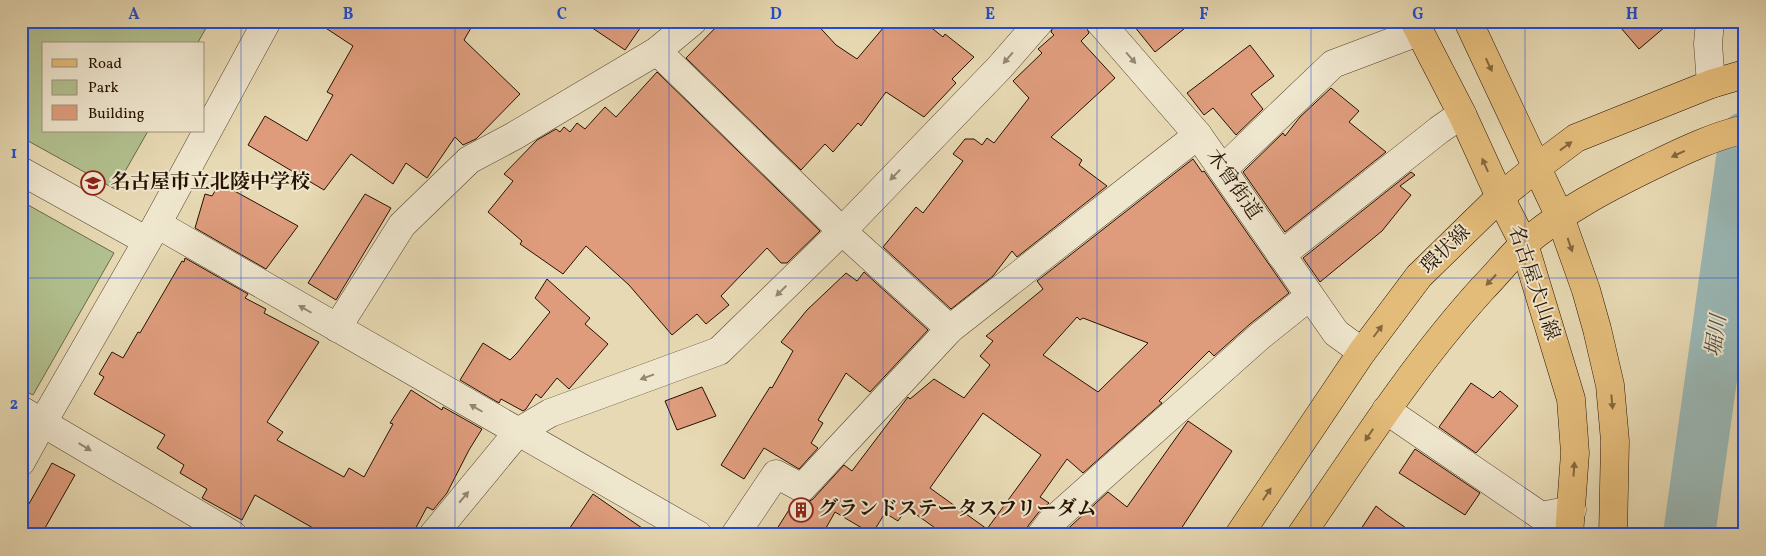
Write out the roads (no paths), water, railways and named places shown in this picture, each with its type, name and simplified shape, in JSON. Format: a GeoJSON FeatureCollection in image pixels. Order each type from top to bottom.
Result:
{"type":"FeatureCollection","features":[{"type":"Feature","properties":{"kind":"main road"},"geometry":{"type":"LineString","coordinates":[[1468,21],[1560,217],[1595,321],[1610,386],[1615,440],[1613,535]]}},
{"type":"Feature","properties":{"kind":"main road","name":"名古屋犬山線"},"geometry":{"type":"LineString","coordinates":[[1416,26],[1462,114],[1524,244],[1571,399],[1576,453],[1570,523]]}},
{"type":"Feature","properties":{"kind":"main road","name":"環状線"},"geometry":{"type":"LineString","coordinates":[[1240,535],[1362,352],[1419,276],[1500,197],[1576,138],[1728,79]]}},
{"type":"Feature","properties":{"kind":"main road"},"geometry":{"type":"LineString","coordinates":[[1301,535],[1386,410],[1449,326],[1524,244],[1560,217],[1621,181],[1682,152],[1734,132]]}},
{"type":"Feature","properties":{"kind":"street"},"geometry":{"type":"LineString","coordinates":[[21,462],[32,416],[152,232],[267,21]]}},
{"type":"Feature","properties":{"kind":"street"},"geometry":{"type":"LineString","coordinates":[[337,328],[402,225],[469,160],[514,136],[656,52],[693,21]]}},
{"type":"Feature","properties":{"kind":"street"},"geometry":{"type":"LineString","coordinates":[[433,535],[518,432],[550,413],[719,350],[842,231],[1000,67],[1040,21]]}},
{"type":"Feature","properties":{"kind":"street","name":"木曾街道"},"geometry":{"type":"LineString","coordinates":[[1099,21],[1198,135],[1336,333],[1362,352]]}},
{"type":"Feature","properties":{"kind":"street"},"geometry":{"type":"LineString","coordinates":[[1710,21],[1708,44],[1728,79]]}},
{"type":"Feature","properties":{"kind":"street"},"geometry":{"type":"LineString","coordinates":[[1223,169],[1333,64],[1416,26]]}},
{"type":"Feature","properties":{"kind":"street"},"geometry":{"type":"LineString","coordinates":[[656,52],[842,231],[950,329]]}},
{"type":"Feature","properties":{"kind":"street"},"geometry":{"type":"LineString","coordinates":[[1281,255],[1439,130],[1462,114]]}},
{"type":"Feature","properties":{"kind":"street"},"geometry":{"type":"LineString","coordinates":[[734,535],[776,474],[802,488],[950,329],[1198,135]]}},
{"type":"Feature","properties":{"kind":"street"},"geometry":{"type":"LineString","coordinates":[[21,171],[152,232],[337,328],[695,534]]}},
{"type":"Feature","properties":{"kind":"street"},"geometry":{"type":"LineString","coordinates":[[1041,535],[1050,523],[1260,336],[1310,296]]}},
{"type":"Feature","properties":{"kind":"street"},"geometry":{"type":"LineString","coordinates":[[1386,410],[1541,516],[1570,523]]}},
{"type":"Feature","properties":{"kind":"street"},"geometry":{"type":"LineString","coordinates":[[32,416],[233,535]]}},
{"type":"Feature","properties":{"kind":"waterway","name":"堀川"},"geometry":{"type":"LineString","coordinates":[[1689,535],[1745,138]]}},
{"type":"Feature","properties":{"kind":"place","name":"名古屋市立北陵中学校"},"geometry":{"type":"Point","coordinates":[93,183]}},
{"type":"Feature","properties":{"kind":"place","name":"グランドステータスフリーダム"},"geometry":{"type":"Point","coordinates":[801,510]}}]}
